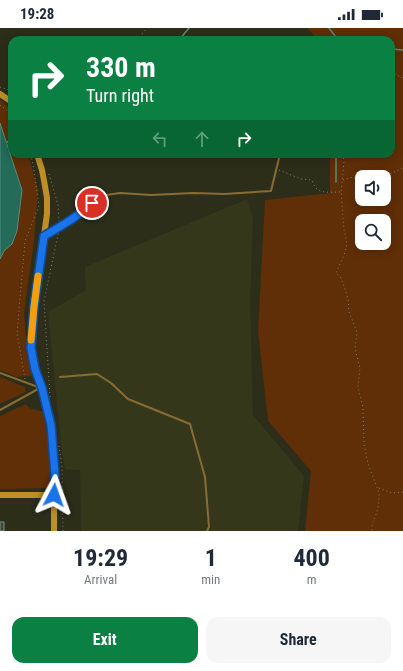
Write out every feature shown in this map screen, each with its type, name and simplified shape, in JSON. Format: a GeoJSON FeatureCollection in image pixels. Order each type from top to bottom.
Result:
{"type":"FeatureCollection","features":[{"type":"Feature","properties":{"kind":"street"},"geometry":{"type":"LineString","coordinates":[[38,158],[47,198],[47,214],[34,307],[31,348],[35,369],[42,388],[51,425],[55,475],[54,531]]}},
{"type":"Feature","properties":{"kind":"street"},"geometry":{"type":"LineString","coordinates":[[0,495],[54,495]]}},
{"type":"Feature","properties":{"kind":"lane"},"geometry":{"type":"LineString","coordinates":[[44,236],[84,210],[99,196],[120,193],[151,195],[224,194],[271,191],[279,158]]}},
{"type":"Feature","properties":{"kind":"lane"},"geometry":{"type":"LineString","coordinates":[[0,374],[42,388]]}},
{"type":"Feature","properties":{"kind":"lane"},"geometry":{"type":"LineString","coordinates":[[60,377],[97,374],[111,383],[128,399],[190,424],[205,477],[210,527],[207,531]]}},
{"type":"Feature","properties":{"kind":"lane"},"geometry":{"type":"LineString","coordinates":[[0,410],[42,388]]}},
{"type":"Feature","properties":{"kind":"path"},"geometry":{"type":"LineString","coordinates":[[25,383],[17,333],[25,242],[39,206],[31,158]]}},
{"type":"Feature","properties":{"kind":"path"},"geometry":{"type":"LineString","coordinates":[[344,158],[341,192],[344,230],[347,244],[336,273],[344,286],[348,298],[349,312],[357,332],[355,349],[360,368],[358,387],[363,408],[364,444],[368,464],[378,488],[379,501],[377,512],[372,524],[372,531]]}},
{"type":"Feature","properties":{"kind":"path"},"geometry":{"type":"LineString","coordinates":[[391,173],[403,168]]}},
{"type":"Feature","properties":{"kind":"path"},"geometry":{"type":"LineString","coordinates":[[276,169],[301,179],[312,180],[314,186],[320,191],[341,192]]}},
{"type":"Feature","properties":{"kind":"path"},"geometry":{"type":"LineString","coordinates":[[342,180],[353,177],[355,178]]}},
{"type":"Feature","properties":{"kind":"path"},"geometry":{"type":"LineString","coordinates":[[378,488],[392,493],[403,492]]}},
{"type":"Feature","properties":{"kind":"shaded area"},"geometry":{"type":"Polygon","coordinates":[[[307,28],[403,28],[403,531],[305,531],[311,471],[268,421],[258,331],[265,200],[330,193],[330,158],[395,158],[395,36],[315,36],[307,28]]]}},
{"type":"Feature","properties":{"kind":"shaded area"},"geometry":{"type":"Polygon","coordinates":[[[0,99],[8,106],[8,158],[29,158],[38,190],[34,241],[24,313],[27,350],[32,376],[17,377],[0,370],[0,99]]]}},
{"type":"Feature","properties":{"kind":"shaded area"},"geometry":{"type":"Polygon","coordinates":[[[247,199],[253,219],[250,304],[253,415],[304,476],[298,531],[81,531],[80,470],[65,469],[61,444],[48,312],[86,290],[85,267],[247,199]]]}},
{"type":"Feature","properties":{"kind":"shaded area"},"geometry":{"type":"Polygon","coordinates":[[[0,377],[25,387],[26,392],[0,404],[0,377]]]}},
{"type":"Feature","properties":{"kind":"shaded area"},"geometry":{"type":"Polygon","coordinates":[[[26,404],[29,408],[45,412],[51,473],[48,488],[0,489],[0,416],[26,404]]]}},
{"type":"Feature","properties":{"kind":"water"},"geometry":{"type":"Polygon","coordinates":[[[0,123],[8,147],[8,158],[11,158],[22,190],[17,231],[12,244],[4,251],[0,259],[0,123]]]}},
{"type":"Feature","properties":{"kind":"building"},"geometry":{"type":"Polygon","coordinates":[[[0,522],[4,522],[4,531],[0,531],[0,522]]]}},
{"type":"Feature","properties":{"kind":"waterway"},"geometry":{"type":"LineString","coordinates":[[182,36],[189,28]]}},
{"type":"Feature","properties":{"kind":"waterway"},"geometry":{"type":"LineString","coordinates":[[329,28],[335,36]]}},
{"type":"Feature","properties":{"kind":"waterway"},"geometry":{"type":"LineString","coordinates":[[395,49],[403,50]]}},
{"type":"Feature","properties":{"kind":"waterway"},"geometry":{"type":"LineString","coordinates":[[336,158],[336,182]]}},
{"type":"Feature","properties":{"kind":"slow traffic"},"geometry":{"type":"LineString","coordinates":[[31,340],[38,276]]}},
{"type":"Feature","properties":{"kind":"route"},"geometry":{"type":"LineString","coordinates":[[54,495],[55,475],[51,425],[42,388],[35,369],[31,348],[34,307],[44,236],[60,227],[92,203]]}}]}
